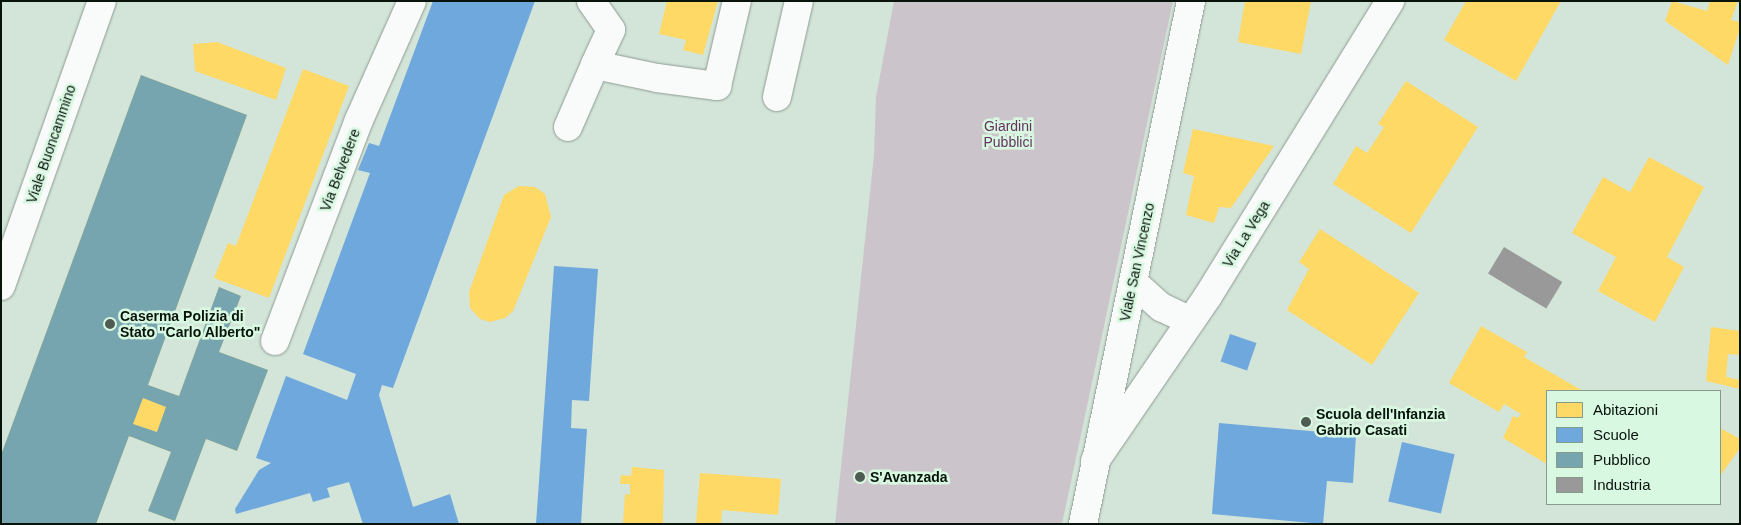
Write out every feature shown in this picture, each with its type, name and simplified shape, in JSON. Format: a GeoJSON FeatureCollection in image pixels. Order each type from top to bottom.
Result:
{"type":"FeatureCollection","features":[{"type":"Feature","properties":{"kind":"street","name":"Viale Buoncammino"},"geometry":{"type":"LineString","coordinates":[[1,286],[102,1]]}},
{"type":"Feature","properties":{"kind":"street","name":"Via Belvedere"},"geometry":{"type":"LineString","coordinates":[[275,341],[359,120],[412,1]]}},
{"type":"Feature","properties":{"kind":"street"},"geometry":{"type":"LineString","coordinates":[[568,127],[611,30],[591,1]]}},
{"type":"Feature","properties":{"kind":"street"},"geometry":{"type":"LineString","coordinates":[[595,65],[657,78],[717,86],[738,1]]}},
{"type":"Feature","properties":{"kind":"street"},"geometry":{"type":"LineString","coordinates":[[777,97],[799,1]]}},
{"type":"Feature","properties":{"kind":"street","name":"Viale San Vincenzo"},"geometry":{"type":"LineString","coordinates":[[1083,524],[1191,1]]}},
{"type":"Feature","properties":{"kind":"street","name":"Via La Vega"},"geometry":{"type":"LineString","coordinates":[[1095,461],[1191,321],[1390,1]]}},
{"type":"Feature","properties":{"kind":"street"},"geometry":{"type":"LineString","coordinates":[[1133,282],[1161,307],[1191,321]]}},
{"type":"Feature","properties":{"kind":"green space","name":"Giardini Pubblici"},"geometry":{"type":"Polygon","coordinates":[[[894,1],[1173,1],[1062,524],[835,524],[874,155],[876,97],[894,1]]]}},
{"type":"Feature","properties":{"kind":"building: Abitazioni"},"geometry":{"type":"Polygon","coordinates":[[[667,1],[718,1],[703,55],[683,50],[686,40],[659,34],[667,1]]]}},
{"type":"Feature","properties":{"kind":"building: Abitazioni"},"geometry":{"type":"Polygon","coordinates":[[[1245,1],[1311,1],[1301,54],[1238,42],[1245,1]]]}},
{"type":"Feature","properties":{"kind":"building: Abitazioni"},"geometry":{"type":"Polygon","coordinates":[[[1466,1],[1561,1],[1516,81],[1444,40],[1466,1]]]}},
{"type":"Feature","properties":{"kind":"building: Abitazioni"},"geometry":{"type":"Polygon","coordinates":[[[1672,1],[1707,11],[1710,1],[1738,1],[1731,20],[1740,22],[1740,28],[1728,65],[1665,21],[1672,1]]]}},
{"type":"Feature","properties":{"kind":"building: Abitazioni"},"geometry":{"type":"Polygon","coordinates":[[[217,42],[286,68],[276,100],[195,71],[193,44],[217,42]]]}},
{"type":"Feature","properties":{"kind":"building: Abitazioni"},"geometry":{"type":"Polygon","coordinates":[[[303,69],[349,86],[269,298],[214,278],[228,243],[236,246],[303,69]]]}},
{"type":"Feature","properties":{"kind":"building: Abitazioni","name":"Caserma Polizia di Stato \"Carlo Alberto\""},"geometry":{"type":"Polygon","coordinates":[[[141,75],[247,115],[148,385],[179,396],[219,287],[241,296],[219,352],[268,370],[237,451],[206,439],[175,521],[148,511],[171,452],[129,436],[96,524],[1,524],[1,455],[141,75]]]}},
{"type":"Feature","properties":{"kind":"building: Abitazioni"},"geometry":{"type":"Polygon","coordinates":[[[1406,81],[1478,127],[1411,233],[1333,184],[1356,146],[1367,153],[1384,127],[1378,124],[1406,81]]]}},
{"type":"Feature","properties":{"kind":"building: Abitazioni"},"geometry":{"type":"Polygon","coordinates":[[[1193,129],[1274,146],[1231,208],[1219,207],[1214,223],[1186,215],[1194,176],[1183,173],[1193,129]]]}},
{"type":"Feature","properties":{"kind":"building: Abitazioni"},"geometry":{"type":"Polygon","coordinates":[[[1649,157],[1704,187],[1667,257],[1684,267],[1655,322],[1598,291],[1616,257],[1572,233],[1603,177],[1630,192],[1649,157]]]}},
{"type":"Feature","properties":{"kind":"building: Abitazioni"},"geometry":{"type":"Polygon","coordinates":[[[519,186],[535,187],[545,194],[551,217],[513,311],[505,318],[490,322],[480,319],[470,308],[469,292],[504,195],[519,186]]]}},
{"type":"Feature","properties":{"kind":"building: Abitazioni"},"geometry":{"type":"Polygon","coordinates":[[[1320,229],[1419,293],[1372,365],[1287,310],[1309,269],[1299,262],[1320,229]]]}},
{"type":"Feature","properties":{"kind":"building: Abitazioni"},"geometry":{"type":"Polygon","coordinates":[[[1481,326],[1527,352],[1524,357],[1581,390],[1546,390],[1546,463],[1503,438],[1513,416],[1518,418],[1521,414],[1504,404],[1499,412],[1449,383],[1481,326]]]}},
{"type":"Feature","properties":{"kind":"building: Abitazioni"},"geometry":{"type":"Polygon","coordinates":[[[1711,327],[1740,331],[1740,355],[1728,354],[1726,377],[1740,380],[1740,389],[1706,381],[1711,327]]]}},
{"type":"Feature","properties":{"kind":"building: Abitazioni"},"geometry":{"type":"Polygon","coordinates":[[[1721,429],[1740,439],[1740,448],[1721,475],[1721,429]]]}},
{"type":"Feature","properties":{"kind":"building: Abitazioni"},"geometry":{"type":"Polygon","coordinates":[[[632,467],[664,470],[663,524],[623,524],[625,494],[630,495],[630,484],[620,484],[621,475],[631,476],[632,467]]]}},
{"type":"Feature","properties":{"kind":"building: Abitazioni"},"geometry":{"type":"Polygon","coordinates":[[[700,473],[781,479],[778,515],[722,510],[721,524],[696,524],[700,473]]]}},
{"type":"Feature","properties":{"kind":"building: Scuole"},"geometry":{"type":"Polygon","coordinates":[[[433,1],[535,1],[393,388],[382,385],[379,395],[413,507],[450,494],[459,524],[363,524],[349,482],[327,488],[330,497],[313,502],[310,493],[236,514],[235,509],[259,470],[271,463],[256,458],[286,376],[347,400],[356,374],[303,354],[370,173],[358,170],[369,143],[379,146],[433,1]]]}},
{"type":"Feature","properties":{"kind":"building: Scuole"},"geometry":{"type":"Polygon","coordinates":[[[554,266],[598,269],[589,401],[572,400],[571,428],[587,429],[581,524],[536,524],[554,266]]]}},
{"type":"Feature","properties":{"kind":"building: Scuole"},"geometry":{"type":"Polygon","coordinates":[[[1230,334],[1256,343],[1247,371],[1221,361],[1230,334]]]}},
{"type":"Feature","properties":{"kind":"building: Scuole"},"geometry":{"type":"Polygon","coordinates":[[[1219,423],[1356,435],[1353,483],[1327,481],[1323,524],[1212,514],[1219,423]]]}},
{"type":"Feature","properties":{"kind":"building: Scuole"},"geometry":{"type":"Polygon","coordinates":[[[1402,442],[1455,454],[1441,514],[1388,501],[1402,442]]]}},
{"type":"Feature","properties":{"kind":"building: Pubblico","name":"Caserma Polizia di Stato \"Carlo Alberto\""},"geometry":{"type":"Polygon","coordinates":[[[141,75],[247,115],[148,385],[179,396],[219,287],[241,296],[219,352],[268,370],[237,451],[206,439],[175,521],[148,511],[171,452],[129,436],[96,524],[1,524],[1,455],[141,75]],[[143,398],[133,424],[157,432],[166,407],[143,398]]]}},
{"type":"Feature","properties":{"kind":"building: Industria"},"geometry":{"type":"Polygon","coordinates":[[[1504,247],[1562,282],[1546,309],[1488,274],[1504,247]]]}},
{"type":"Feature","properties":{"kind":"place","name":"Caserma Polizia di Stato \"Carlo Alberto\""},"geometry":{"type":"Point","coordinates":[110,324]}},
{"type":"Feature","properties":{"kind":"place","name":"Scuola dell'Infanzia Gabrio Casati"},"geometry":{"type":"Point","coordinates":[1306,422]}},
{"type":"Feature","properties":{"kind":"place","name":"S'Avanzada"},"geometry":{"type":"Point","coordinates":[860,477]}}]}
